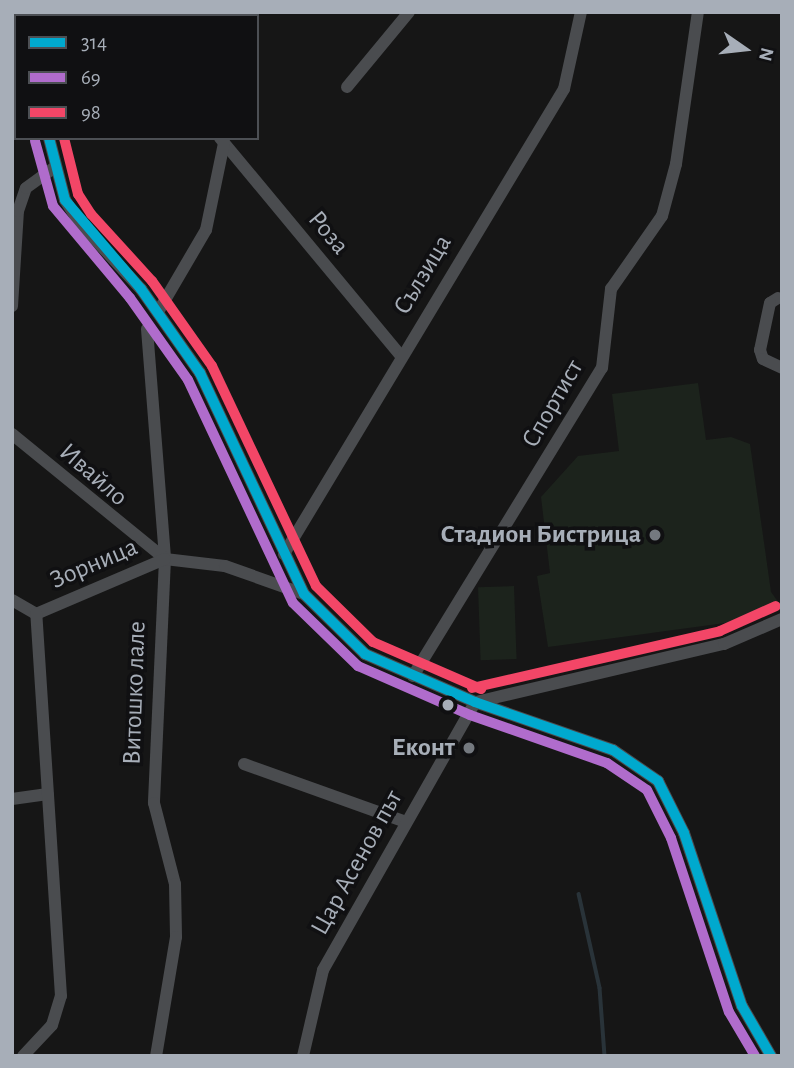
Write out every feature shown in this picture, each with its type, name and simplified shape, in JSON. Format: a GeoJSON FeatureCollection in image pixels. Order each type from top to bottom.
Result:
{"type":"FeatureCollection","features":[{"type":"Feature","properties":{"kind":"street"},"geometry":{"type":"LineString","coordinates":[[347,87],[409,12]]}},
{"type":"Feature","properties":{"kind":"street","name":"Сълзица"},"geometry":{"type":"LineString","coordinates":[[284,554],[564,89],[581,12]]}},
{"type":"Feature","properties":{"kind":"street","name":"Спортист"},"geometry":{"type":"LineString","coordinates":[[413,676],[602,368],[611,289],[662,216],[676,164],[698,12]]}},
{"type":"Feature","properties":{"kind":"street"},"geometry":{"type":"LineString","coordinates":[[49,140],[55,167],[80,223],[159,312],[233,436],[304,594],[365,654],[475,702],[613,750],[658,781],[684,833],[742,1006],[771,1056]]}},
{"type":"Feature","properties":{"kind":"street"},"geometry":{"type":"LineString","coordinates":[[159,312],[206,230],[222,141]]}},
{"type":"Feature","properties":{"kind":"street","name":"Роза"},"geometry":{"type":"LineString","coordinates":[[222,141],[401,356]]}},
{"type":"Feature","properties":{"kind":"street"},"geometry":{"type":"LineString","coordinates":[[12,306],[18,211],[26,188],[55,167]]}},
{"type":"Feature","properties":{"kind":"street"},"geometry":{"type":"LineString","coordinates":[[778,298],[770,303],[760,350],[762,359],[782,368]]}},
{"type":"Feature","properties":{"kind":"street","name":"Витошко лале"},"geometry":{"type":"LineString","coordinates":[[147,329],[165,559],[154,803],[175,884],[176,937],[156,1056]]}},
{"type":"Feature","properties":{"kind":"street","name":"Ивайло"},"geometry":{"type":"LineString","coordinates":[[12,434],[165,559]]}},
{"type":"Feature","properties":{"kind":"street"},"geometry":{"type":"LineString","coordinates":[[165,559],[225,566],[304,594]]}},
{"type":"Feature","properties":{"kind":"street","name":"Зорница"},"geometry":{"type":"LineString","coordinates":[[23,1056],[52,1025],[61,996],[36,614],[165,559]]}},
{"type":"Feature","properties":{"kind":"street"},"geometry":{"type":"LineString","coordinates":[[12,600],[36,614]]}},
{"type":"Feature","properties":{"kind":"street"},"geometry":{"type":"LineString","coordinates":[[475,702],[724,644],[782,619]]}},
{"type":"Feature","properties":{"kind":"street","name":"Цар Асенов път"},"geometry":{"type":"LineString","coordinates":[[303,1056],[323,970],[475,702]]}},
{"type":"Feature","properties":{"kind":"street"},"geometry":{"type":"LineString","coordinates":[[244,764],[406,822]]}},
{"type":"Feature","properties":{"kind":"street"},"geometry":{"type":"LineString","coordinates":[[12,799],[48,794]]}},
{"type":"Feature","properties":{"kind":"shaded area","name":"Стадион Бистрица"},"geometry":{"type":"Polygon","coordinates":[[[698,383],[706,440],[731,437],[750,444],[771,592],[779,603],[747,620],[548,647],[537,576],[550,573],[541,497],[578,456],[619,451],[612,394],[698,383]]]}},
{"type":"Feature","properties":{"kind":"shaded area"},"geometry":{"type":"Polygon","coordinates":[[[514,586],[517,659],[481,660],[478,587],[514,586]]]}},
{"type":"Feature","properties":{"kind":"waterway"},"geometry":{"type":"LineString","coordinates":[[579,894],[600,988],[605,1056]]}},
{"type":"Feature","properties":{"kind":"transit line","name":"314"},"geometry":{"type":"LineString","coordinates":[[50,140],[65,200],[141,289],[200,373],[304,594],[365,654],[475,702],[613,750],[658,781],[684,833],[742,1006],[771,1056]]}},
{"type":"Feature","properties":{"kind":"transit line","name":"98"},"geometry":{"type":"LineString","coordinates":[[64,140],[78,194],[91,214],[152,281],[212,366],[316,586],[373,642],[481,689]]}},
{"type":"Feature","properties":{"kind":"transit line","name":"69"},"geometry":{"type":"LineString","coordinates":[[35,141],[53,206],[130,298],[188,380],[293,603],[358,666],[470,715],[607,763],[647,790],[671,838],[729,1012],[755,1056]]}},
{"type":"Feature","properties":{"kind":"transit line","name":"98"},"geometry":{"type":"LineString","coordinates":[[472,688],[720,631],[776,606]]}},
{"type":"Feature","properties":{"kind":"place","name":"Стадион Бистрица"},"geometry":{"type":"Point","coordinates":[655,535]}},
{"type":"Feature","properties":{"kind":"place","name":"Еконт"},"geometry":{"type":"Point","coordinates":[469,748]}}]}
